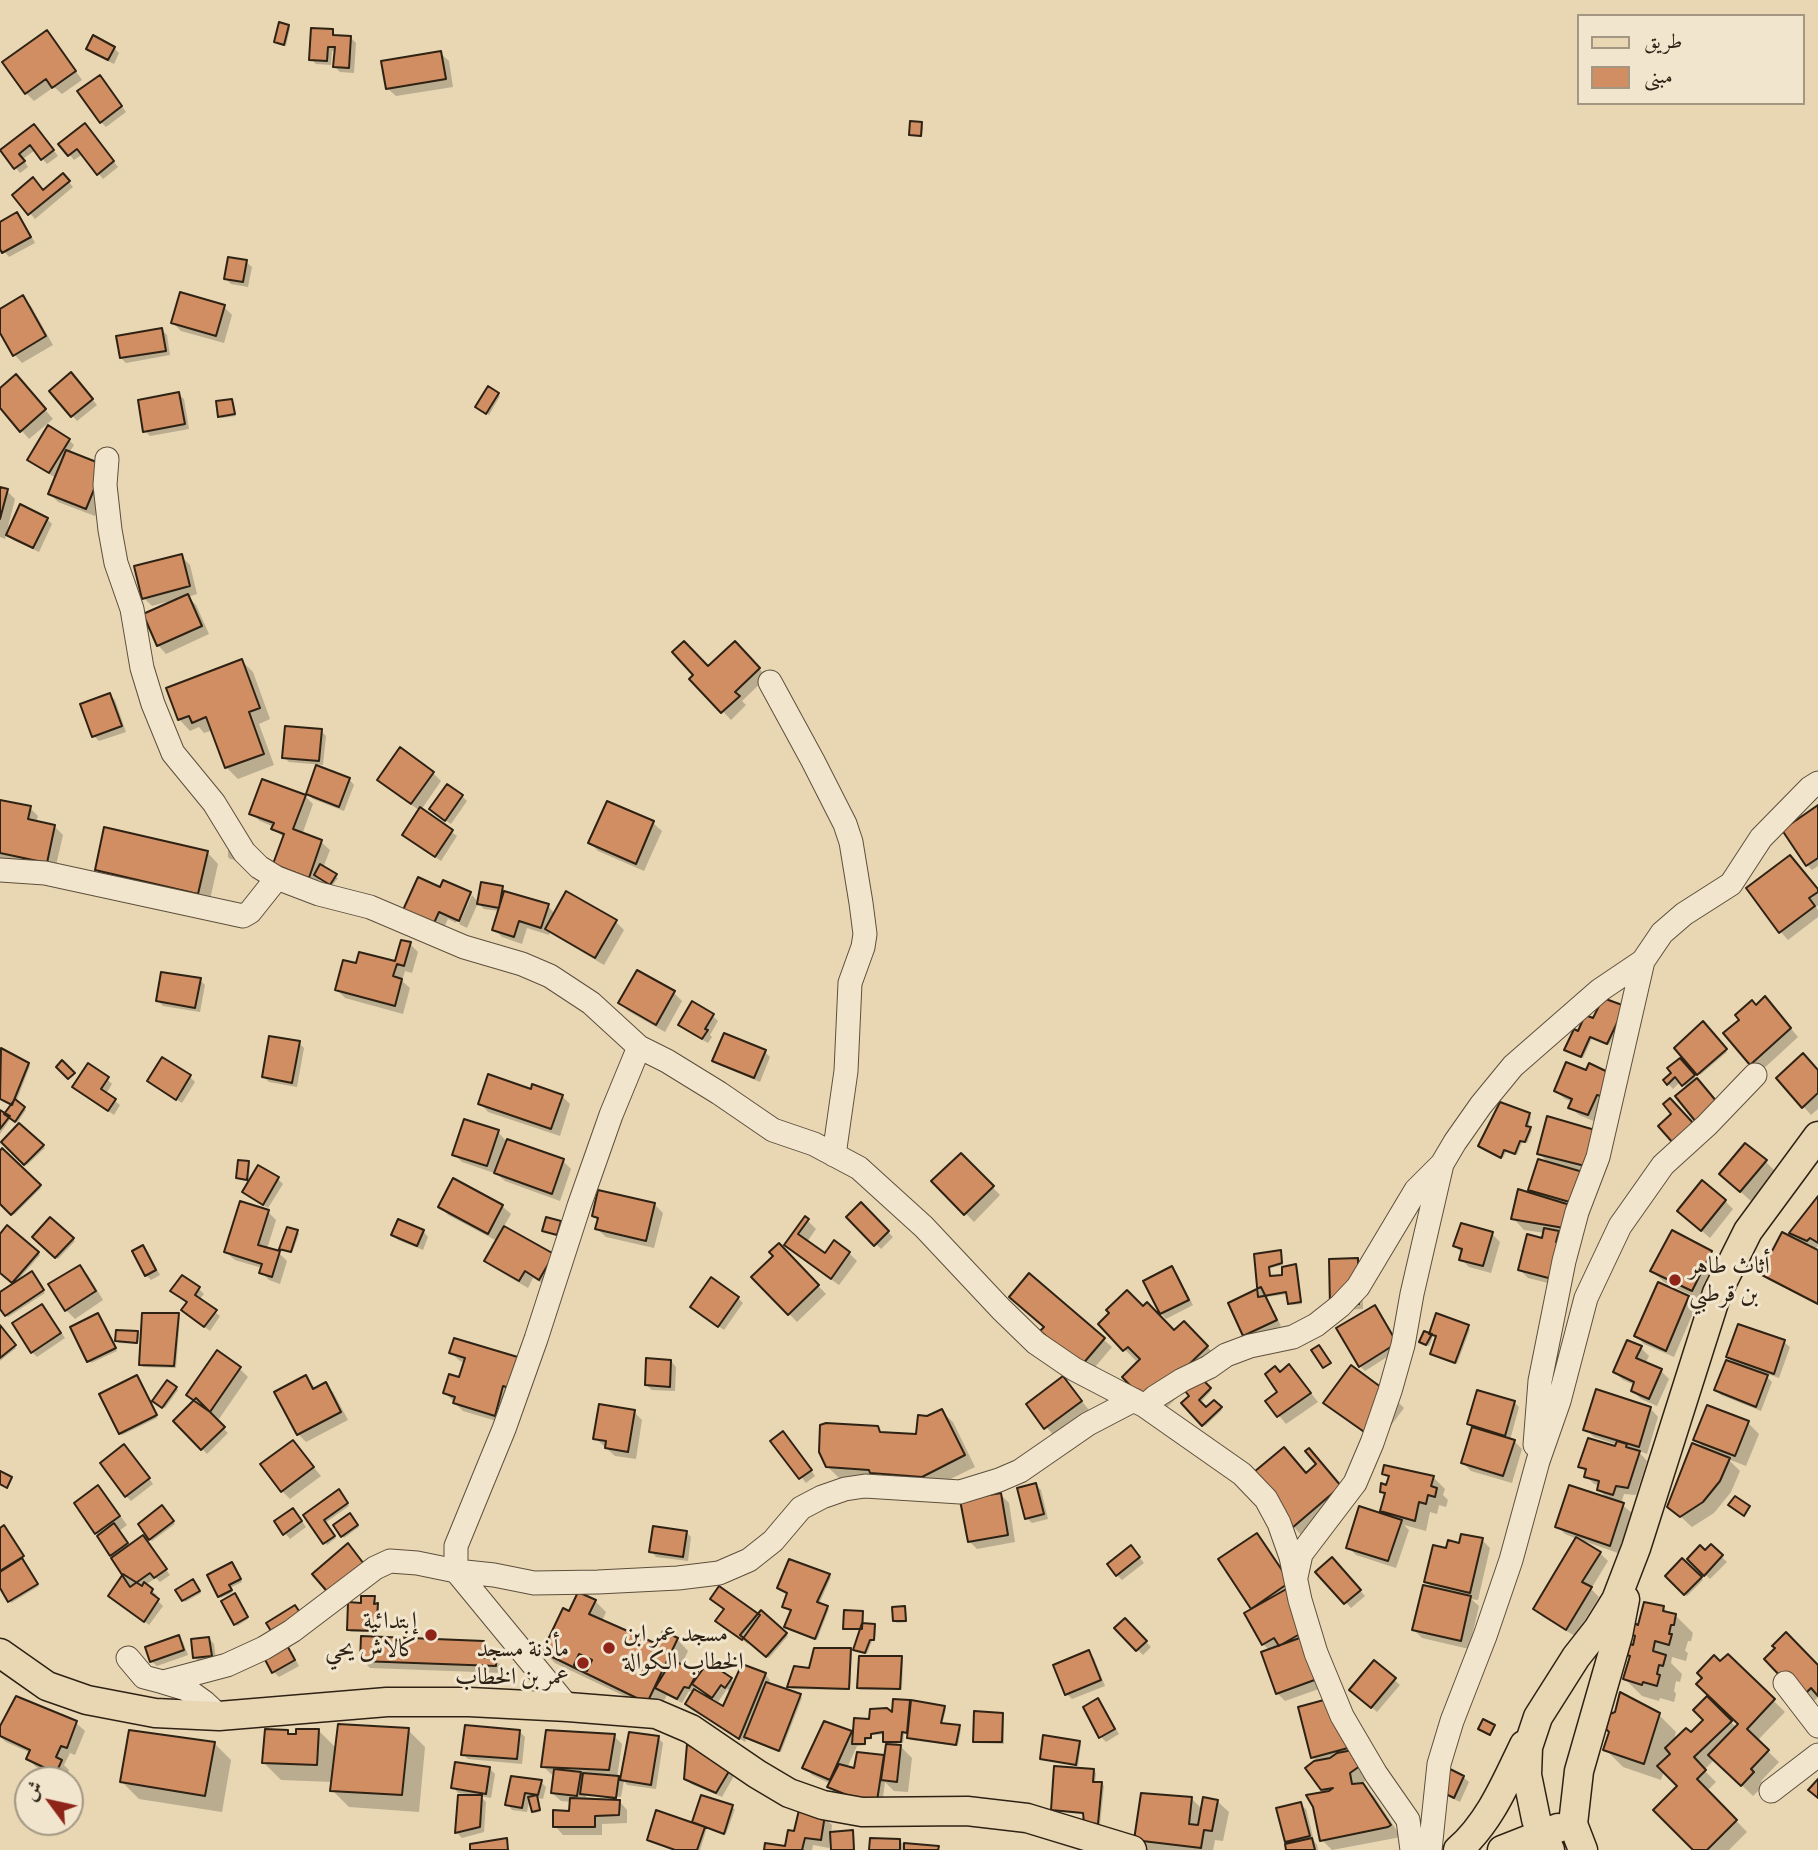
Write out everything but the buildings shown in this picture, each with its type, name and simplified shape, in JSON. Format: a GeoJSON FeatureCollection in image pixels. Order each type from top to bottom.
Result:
{"type":"FeatureCollection","features":[{"type":"Feature","properties":{"kind":"main road"},"geometry":{"type":"LineString","coordinates":[[1458,1850],[1480,1828],[1552,1693],[1616,1600],[1636,1548],[1717,1293],[1748,1231],[1818,1136]]}},
{"type":"Feature","properties":{"kind":"main road"},"geometry":{"type":"LineString","coordinates":[[1583,1850],[1573,1821],[1581,1761],[1618,1635],[1636,1548]]}},
{"type":"Feature","properties":{"kind":"main road"},"geometry":{"type":"LineString","coordinates":[[0,1653],[47,1686],[88,1700],[155,1713],[219,1716],[387,1702],[469,1702],[656,1714],[691,1729],[789,1793],[823,1805],[862,1812],[967,1811],[1027,1818],[1132,1850]]}},
{"type":"Feature","properties":{"kind":"main road"},"geometry":{"type":"LineString","coordinates":[[1538,1717],[1528,1747],[1527,1775],[1531,1800],[1546,1843]]}},
{"type":"Feature","properties":{"kind":"main road"},"geometry":{"type":"LineString","coordinates":[[1492,1808],[1514,1798],[1539,1800],[1555,1805],[1573,1821]]}},
{"type":"Feature","properties":{"kind":"main road"},"geometry":{"type":"LineString","coordinates":[[1502,1850],[1546,1843],[1555,1829],[1573,1821]]}},
{"type":"Feature","properties":{"kind":"street"},"geometry":{"type":"LineString","coordinates":[[107,459],[105,485],[116,563],[132,608],[153,704],[173,753],[214,803],[244,852],[259,867],[277,878],[319,894],[370,907],[464,947],[522,964],[550,976],[592,1003],[639,1047],[667,1061],[774,1130],[814,1144],[859,1168],[924,1227],[1036,1343],[1074,1369],[1140,1403],[1242,1474],[1266,1499],[1279,1523],[1291,1557],[1300,1600],[1316,1653],[1342,1716],[1376,1774],[1408,1819],[1412,1850]]}},
{"type":"Feature","properties":{"kind":"street"},"geometry":{"type":"LineString","coordinates":[[770,682],[845,824],[851,842],[861,903],[863,947],[850,983],[846,1071],[834,1154]]}},
{"type":"Feature","properties":{"kind":"street"},"geometry":{"type":"LineString","coordinates":[[1532,1486],[1540,1381],[1564,1261],[1577,1212],[1598,1157],[1643,961],[1662,933],[1684,914],[1731,884],[1761,838],[1818,783]]}},
{"type":"Feature","properties":{"kind":"street"},"geometry":{"type":"LineString","coordinates":[[0,870],[45,873],[243,916],[250,912],[277,878]]}},
{"type":"Feature","properties":{"kind":"street"},"geometry":{"type":"LineString","coordinates":[[163,1682],[227,1664],[264,1648],[292,1631],[375,1568],[390,1561],[417,1563],[534,1583],[678,1578],[719,1573],[749,1560],[773,1541],[801,1508],[845,1489],[865,1486],[960,1492],[1020,1471],[1088,1424],[1155,1397],[1226,1355],[1250,1346],[1293,1337],[1316,1325],[1340,1306],[1358,1287],[1416,1190],[1442,1164],[1481,1105],[1513,1066],[1600,989],[1643,961]]}},
{"type":"Feature","properties":{"kind":"street"},"geometry":{"type":"LineString","coordinates":[[568,1707],[456,1571],[456,1546],[504,1429],[611,1115],[639,1047]]}},
{"type":"Feature","properties":{"kind":"street"},"geometry":{"type":"LineString","coordinates":[[1430,1850],[1439,1763],[1507,1573],[1538,1461],[1559,1401],[1586,1298],[1620,1226],[1663,1165],[1707,1125],[1755,1075]]}},
{"type":"Feature","properties":{"kind":"street"},"geometry":{"type":"LineString","coordinates":[[1296,1579],[1301,1554],[1355,1483],[1381,1417],[1403,1345],[1442,1164]]}},
{"type":"Feature","properties":{"kind":"street"},"geometry":{"type":"LineString","coordinates":[[128,1658],[145,1677],[186,1689],[219,1716]]}},
{"type":"Feature","properties":{"kind":"street"},"geometry":{"type":"LineString","coordinates":[[1785,1683],[1818,1726]]}},
{"type":"Feature","properties":{"kind":"street"},"geometry":{"type":"LineString","coordinates":[[1771,1791],[1818,1755]]}},
{"type":"Feature","properties":{"kind":"place","name":"أثاث طاهر بن قرطبي"},"geometry":{"type":"Point","coordinates":[1675,1280]}},
{"type":"Feature","properties":{"kind":"place","name":"إبتدائية كالاش يحي"},"geometry":{"type":"Point","coordinates":[431,1635]}},
{"type":"Feature","properties":{"kind":"place","name":"مسجد عمر ابن الخطاب الكوالة"},"geometry":{"type":"Point","coordinates":[609,1648]}},
{"type":"Feature","properties":{"kind":"place","name":"مأذنة مسجد عمر بن الخطاب"},"geometry":{"type":"Point","coordinates":[583,1663]}}]}
